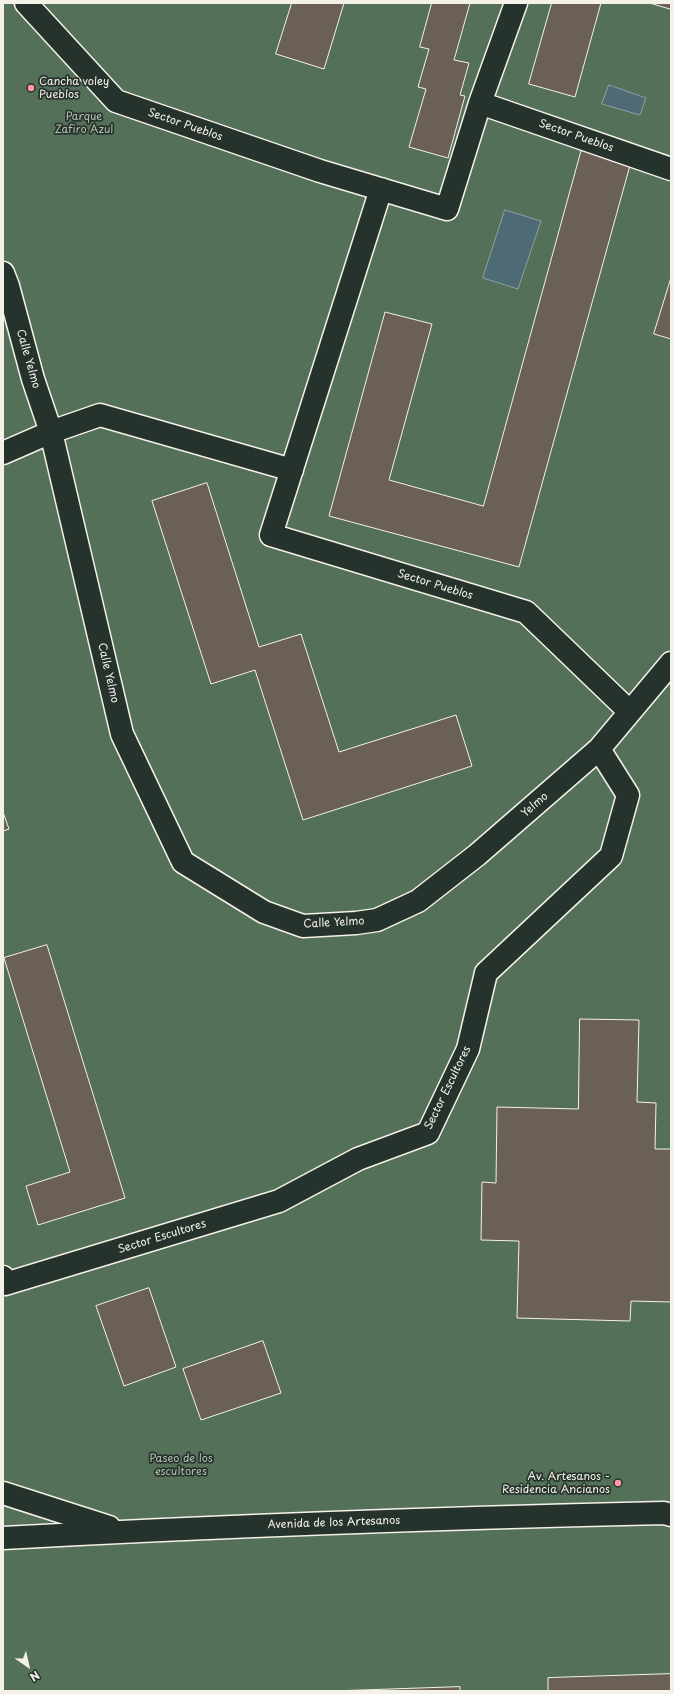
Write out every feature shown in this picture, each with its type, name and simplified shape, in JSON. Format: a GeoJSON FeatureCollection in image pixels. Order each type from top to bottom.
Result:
{"type":"FeatureCollection","features":[{"type":"Feature","properties":{"kind":"street","name":"Sector Pueblos"},"geometry":{"type":"LineString","coordinates":[[26,3],[116,101],[320,171],[447,209],[480,103],[516,3]]}},
{"type":"Feature","properties":{"kind":"street","name":"Sector Pueblos"},"geometry":{"type":"LineString","coordinates":[[480,103],[671,169]]}},
{"type":"Feature","properties":{"kind":"street","name":"Sector Pueblos"},"geometry":{"type":"LineString","coordinates":[[381,189],[271,535],[526,612],[630,712]]}},
{"type":"Feature","properties":{"kind":"street","name":"Calle Yelmo"},"geometry":{"type":"LineString","coordinates":[[3,273],[50,432],[122,734],[183,862],[264,912],[303,926],[356,923],[376,920]]}},
{"type":"Feature","properties":{"kind":"street"},"geometry":{"type":"LineString","coordinates":[[3,453],[50,432],[100,415],[292,470]]}},
{"type":"Feature","properties":{"kind":"street","name":"Yelmo"},"geometry":{"type":"LineString","coordinates":[[376,920],[418,901],[477,855],[599,749],[671,663]]}},
{"type":"Feature","properties":{"kind":"street","name":"Sector Escultores"},"geometry":{"type":"LineString","coordinates":[[3,1277],[6,1284],[279,1201],[358,1159],[428,1132],[468,1049],[486,972],[611,856],[628,794],[599,749]]}},
{"type":"Feature","properties":{"kind":"street"},"geometry":{"type":"LineString","coordinates":[[3,1493],[122,1532]]}},
{"type":"Feature","properties":{"kind":"street","name":"Avenida de los Artesanos"},"geometry":{"type":"LineString","coordinates":[[3,1538],[494,1517],[669,1513]]}},
{"type":"Feature","properties":{"kind":"green space"},"geometry":{"type":"Polygon","coordinates":[[[3,3],[671,3],[671,1691],[3,1691],[3,3]]]}},
{"type":"Feature","properties":{"kind":"water"},"geometry":{"type":"Polygon","coordinates":[[[609,85],[646,98],[640,115],[602,104],[609,85]]]}},
{"type":"Feature","properties":{"kind":"water"},"geometry":{"type":"Polygon","coordinates":[[[505,210],[541,221],[518,289],[483,278],[505,210]]]}},
{"type":"Feature","properties":{"kind":"building"},"geometry":{"type":"Polygon","coordinates":[[[292,3],[344,3],[324,69],[276,54],[292,3]]]}},
{"type":"Feature","properties":{"kind":"building"},"geometry":{"type":"Polygon","coordinates":[[[432,3],[470,3],[454,60],[469,63],[460,95],[465,96],[448,158],[409,147],[426,89],[418,87],[429,49],[420,47],[432,3]]]}},
{"type":"Feature","properties":{"kind":"building"},"geometry":{"type":"Polygon","coordinates":[[[552,3],[601,3],[575,97],[529,84],[552,3]]]}},
{"type":"Feature","properties":{"kind":"building"},"geometry":{"type":"Polygon","coordinates":[[[650,3],[671,3],[671,9],[650,3]]]}},
{"type":"Feature","properties":{"kind":"building"},"geometry":{"type":"Polygon","coordinates":[[[583,145],[632,158],[519,567],[329,516],[385,312],[432,324],[389,480],[483,506],[583,145]]]}},
{"type":"Feature","properties":{"kind":"building"},"geometry":{"type":"Polygon","coordinates":[[[671,278],[671,339],[654,334],[671,278]]]}},
{"type":"Feature","properties":{"kind":"building"},"geometry":{"type":"Polygon","coordinates":[[[207,483],[259,647],[301,634],[339,752],[456,715],[472,766],[303,820],[255,670],[211,684],[152,501],[207,483]]]}},
{"type":"Feature","properties":{"kind":"building"},"geometry":{"type":"Polygon","coordinates":[[[3,812],[9,829],[3,831],[3,812]]]}},
{"type":"Feature","properties":{"kind":"building"},"geometry":{"type":"Polygon","coordinates":[[[47,945],[125,1198],[38,1225],[26,1186],[70,1172],[4,958],[47,945]]]}},
{"type":"Feature","properties":{"kind":"building"},"geometry":{"type":"Polygon","coordinates":[[[580,1019],[639,1020],[637,1102],[656,1103],[655,1149],[671,1149],[671,1302],[631,1301],[630,1321],[517,1318],[519,1241],[481,1240],[482,1182],[496,1183],[497,1107],[578,1109],[580,1019]]]}},
{"type":"Feature","properties":{"kind":"building"},"geometry":{"type":"Polygon","coordinates":[[[149,1288],[176,1367],[124,1386],[96,1306],[149,1288]]]}},
{"type":"Feature","properties":{"kind":"building"},"geometry":{"type":"Polygon","coordinates":[[[263,1341],[281,1393],[201,1420],[183,1369],[263,1341]]]}},
{"type":"Feature","properties":{"kind":"building"},"geometry":{"type":"Polygon","coordinates":[[[671,1674],[671,1691],[548,1691],[548,1678],[671,1674]]]}},
{"type":"Feature","properties":{"kind":"building"},"geometry":{"type":"Polygon","coordinates":[[[460,1687],[460,1691],[332,1691],[460,1687]]]}},
{"type":"Feature","properties":{"kind":"place","name":"Cancha voley Pueblos"},"geometry":{"type":"Point","coordinates":[31,88]}},
{"type":"Feature","properties":{"kind":"place","name":"Av. Artesanos - Residencia Ancianos"},"geometry":{"type":"Point","coordinates":[618,1483]}},
{"type":"Feature","properties":{"kind":"park label","name":"Parque Zafiro Azul"},"geometry":{"type":"Point","coordinates":[84,123]}},
{"type":"Feature","properties":{"kind":"park label","name":"Paseo de los escultores"},"geometry":{"type":"Point","coordinates":[181,1465]}}]}
